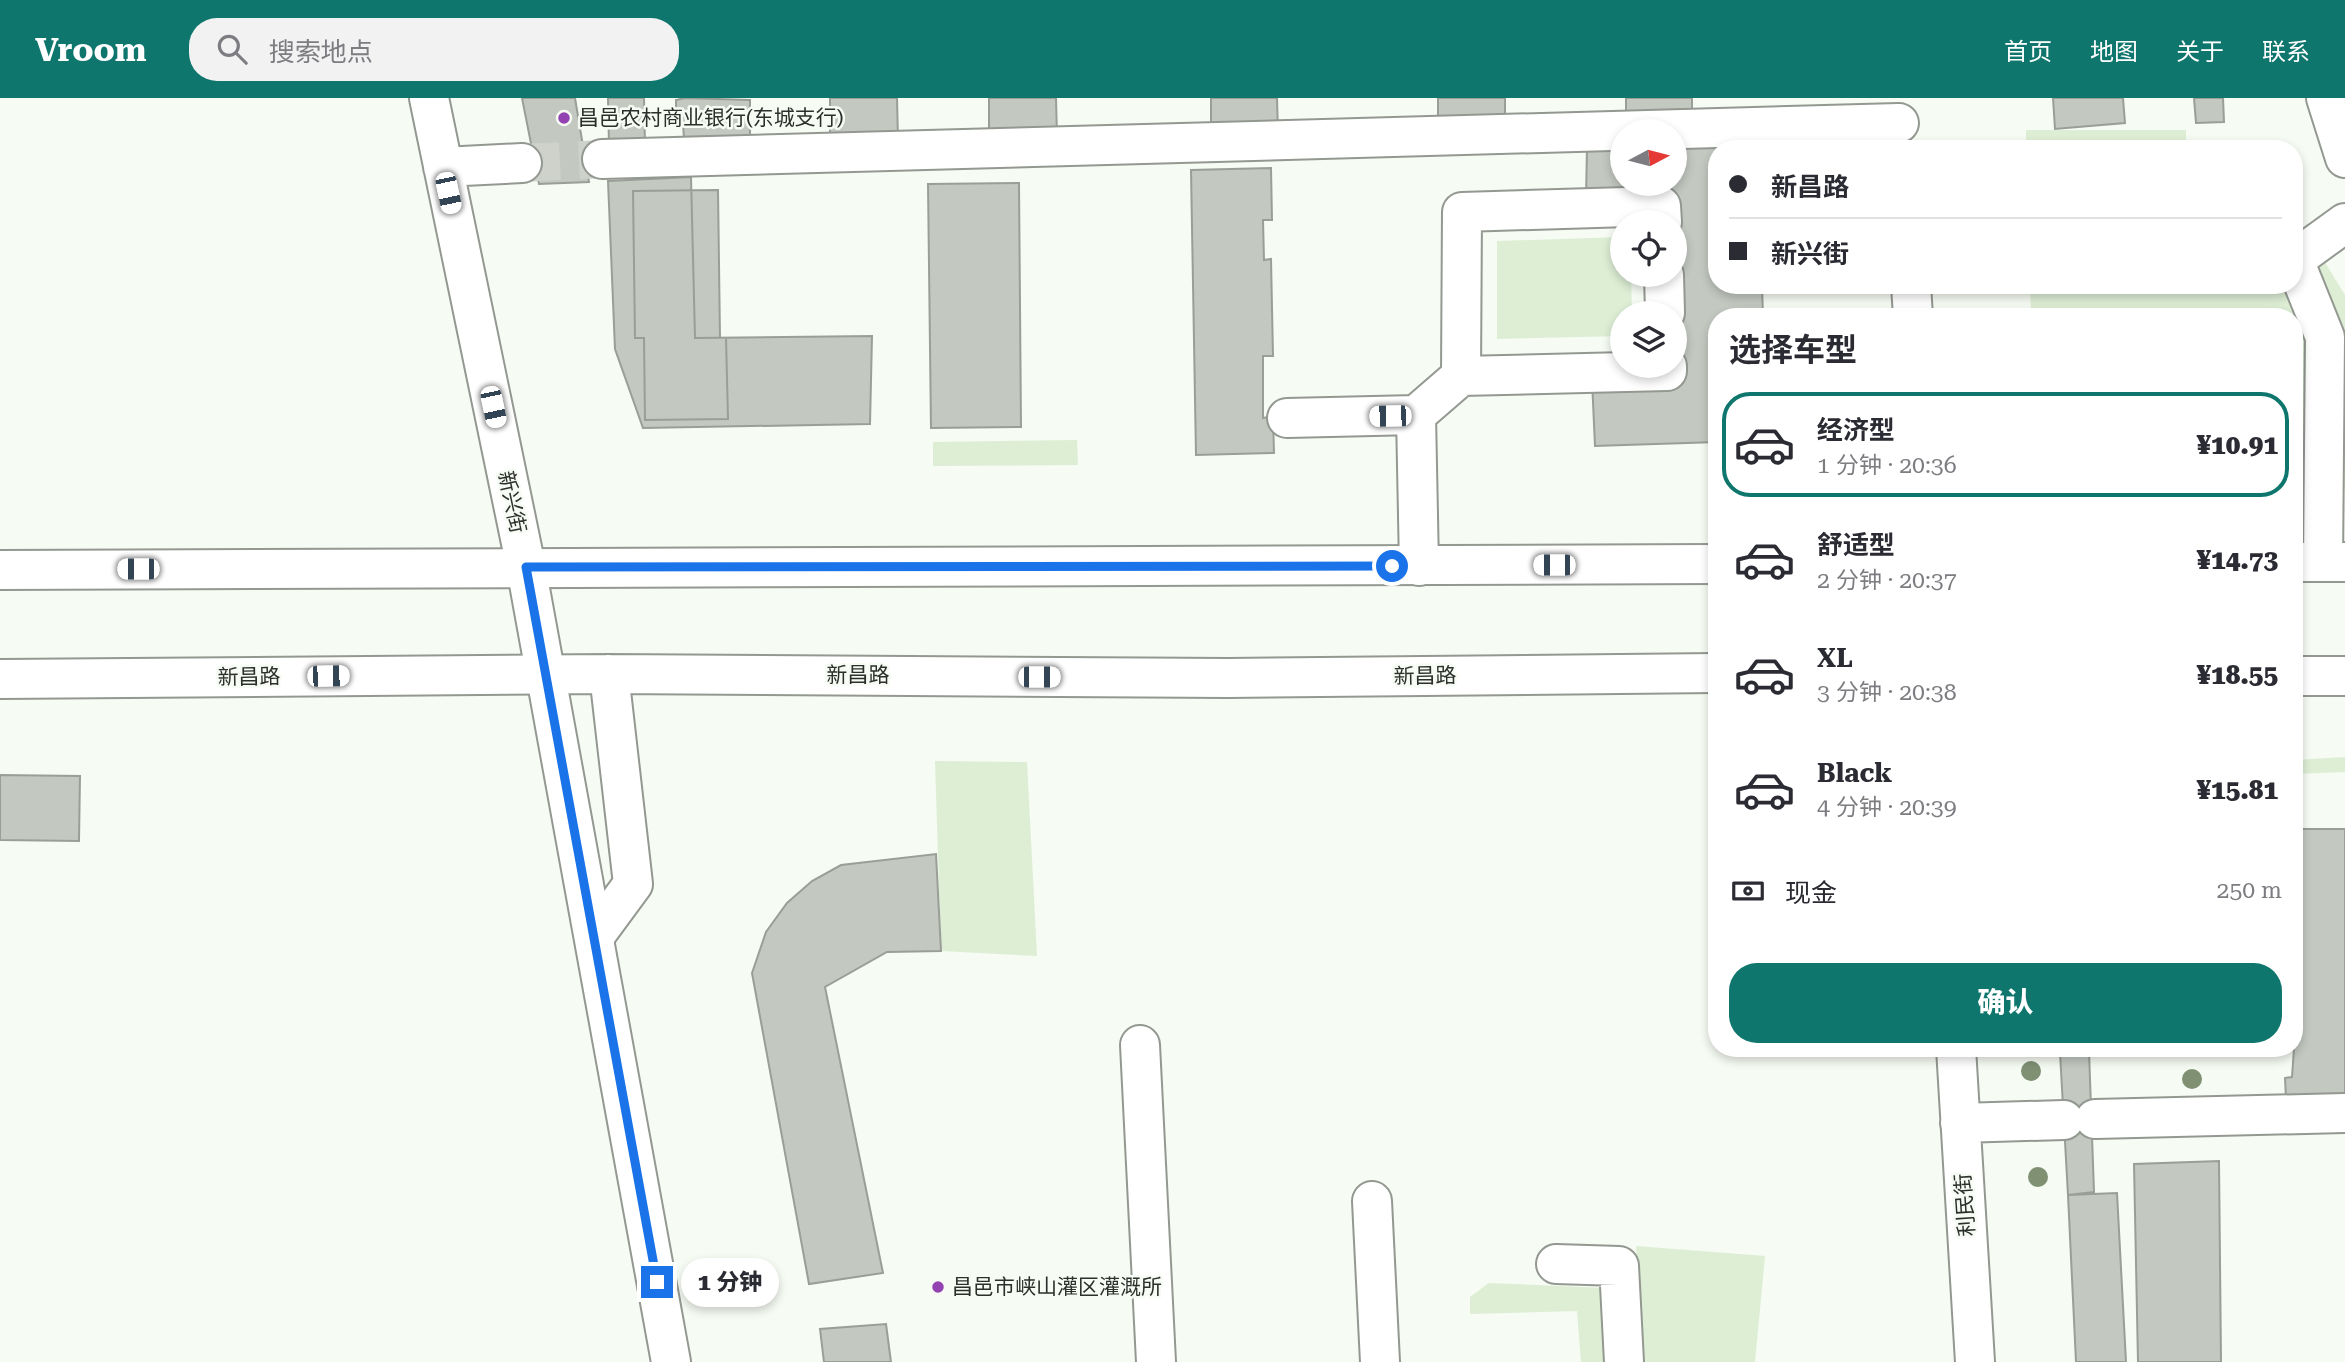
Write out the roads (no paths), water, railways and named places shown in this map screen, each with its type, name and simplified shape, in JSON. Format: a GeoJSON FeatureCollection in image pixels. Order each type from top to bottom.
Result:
{"type":"FeatureCollection","features":[{"type":"Feature","properties":{"kind":"main road","name":"新兴街"},"geometry":{"type":"LineString","coordinates":[[429,98],[526,567],[671,1362]]}},
{"type":"Feature","properties":{"kind":"main road"},"geometry":{"type":"LineString","coordinates":[[2326,98],[2345,158]]}},
{"type":"Feature","properties":{"kind":"main road"},"geometry":{"type":"LineString","coordinates":[[602,159],[1900,123]]}},
{"type":"Feature","properties":{"kind":"main road"},"geometry":{"type":"LineString","coordinates":[[443,167],[522,163]]}},
{"type":"Feature","properties":{"kind":"main road"},"geometry":{"type":"LineString","coordinates":[[1461,376],[1462,212],[1661,206],[1661,210]]}},
{"type":"Feature","properties":{"kind":"main road"},"geometry":{"type":"LineString","coordinates":[[2303,253],[2345,223]]}},
{"type":"Feature","properties":{"kind":"main road"},"geometry":{"type":"LineString","coordinates":[[2303,282],[2325,337],[2321,562]]}},
{"type":"Feature","properties":{"kind":"main road"},"geometry":{"type":"LineString","coordinates":[[1287,418],[1416,415],[1461,376],[1610,372]]}},
{"type":"Feature","properties":{"kind":"main road"},"geometry":{"type":"LineString","coordinates":[[1416,415],[1419,566]]}},
{"type":"Feature","properties":{"kind":"main road"},"geometry":{"type":"LineString","coordinates":[[0,570],[1708,564]]}},
{"type":"Feature","properties":{"kind":"main road","name":"新昌路"},"geometry":{"type":"LineString","coordinates":[[0,679],[546,674],[1227,678],[1708,673]]}},
{"type":"Feature","properties":{"kind":"main road"},"geometry":{"type":"LineString","coordinates":[[594,937],[633,884],[609,674]]}},
{"type":"Feature","properties":{"kind":"main road"},"geometry":{"type":"LineString","coordinates":[[2303,676],[2345,676]]}},
{"type":"Feature","properties":{"kind":"main road"},"geometry":{"type":"LineString","coordinates":[[1140,1045],[1156,1362]]}},
{"type":"Feature","properties":{"kind":"main road","name":"利民街"},"geometry":{"type":"LineString","coordinates":[[1956,1057],[1975,1362]]}},
{"type":"Feature","properties":{"kind":"main road"},"geometry":{"type":"LineString","coordinates":[[1960,1123],[2345,1113]]}},
{"type":"Feature","properties":{"kind":"main road"},"geometry":{"type":"LineString","coordinates":[[1372,1201],[1380,1362]]}},
{"type":"Feature","properties":{"kind":"main road"},"geometry":{"type":"LineString","coordinates":[[1556,1264],[1619,1266],[1624,1362]]}},
{"type":"Feature","properties":{"kind":"tunnel"},"geometry":{"type":"LineString","coordinates":[[522,163],[602,159]]}},
{"type":"Feature","properties":{"kind":"place","name":"昌邑农村商业银行(东城支行)"},"geometry":{"type":"Point","coordinates":[564,118]}},
{"type":"Feature","properties":{"kind":"place","name":"昌邑市峡山灌区灌溉所"},"geometry":{"type":"Point","coordinates":[938,1287]}}]}
